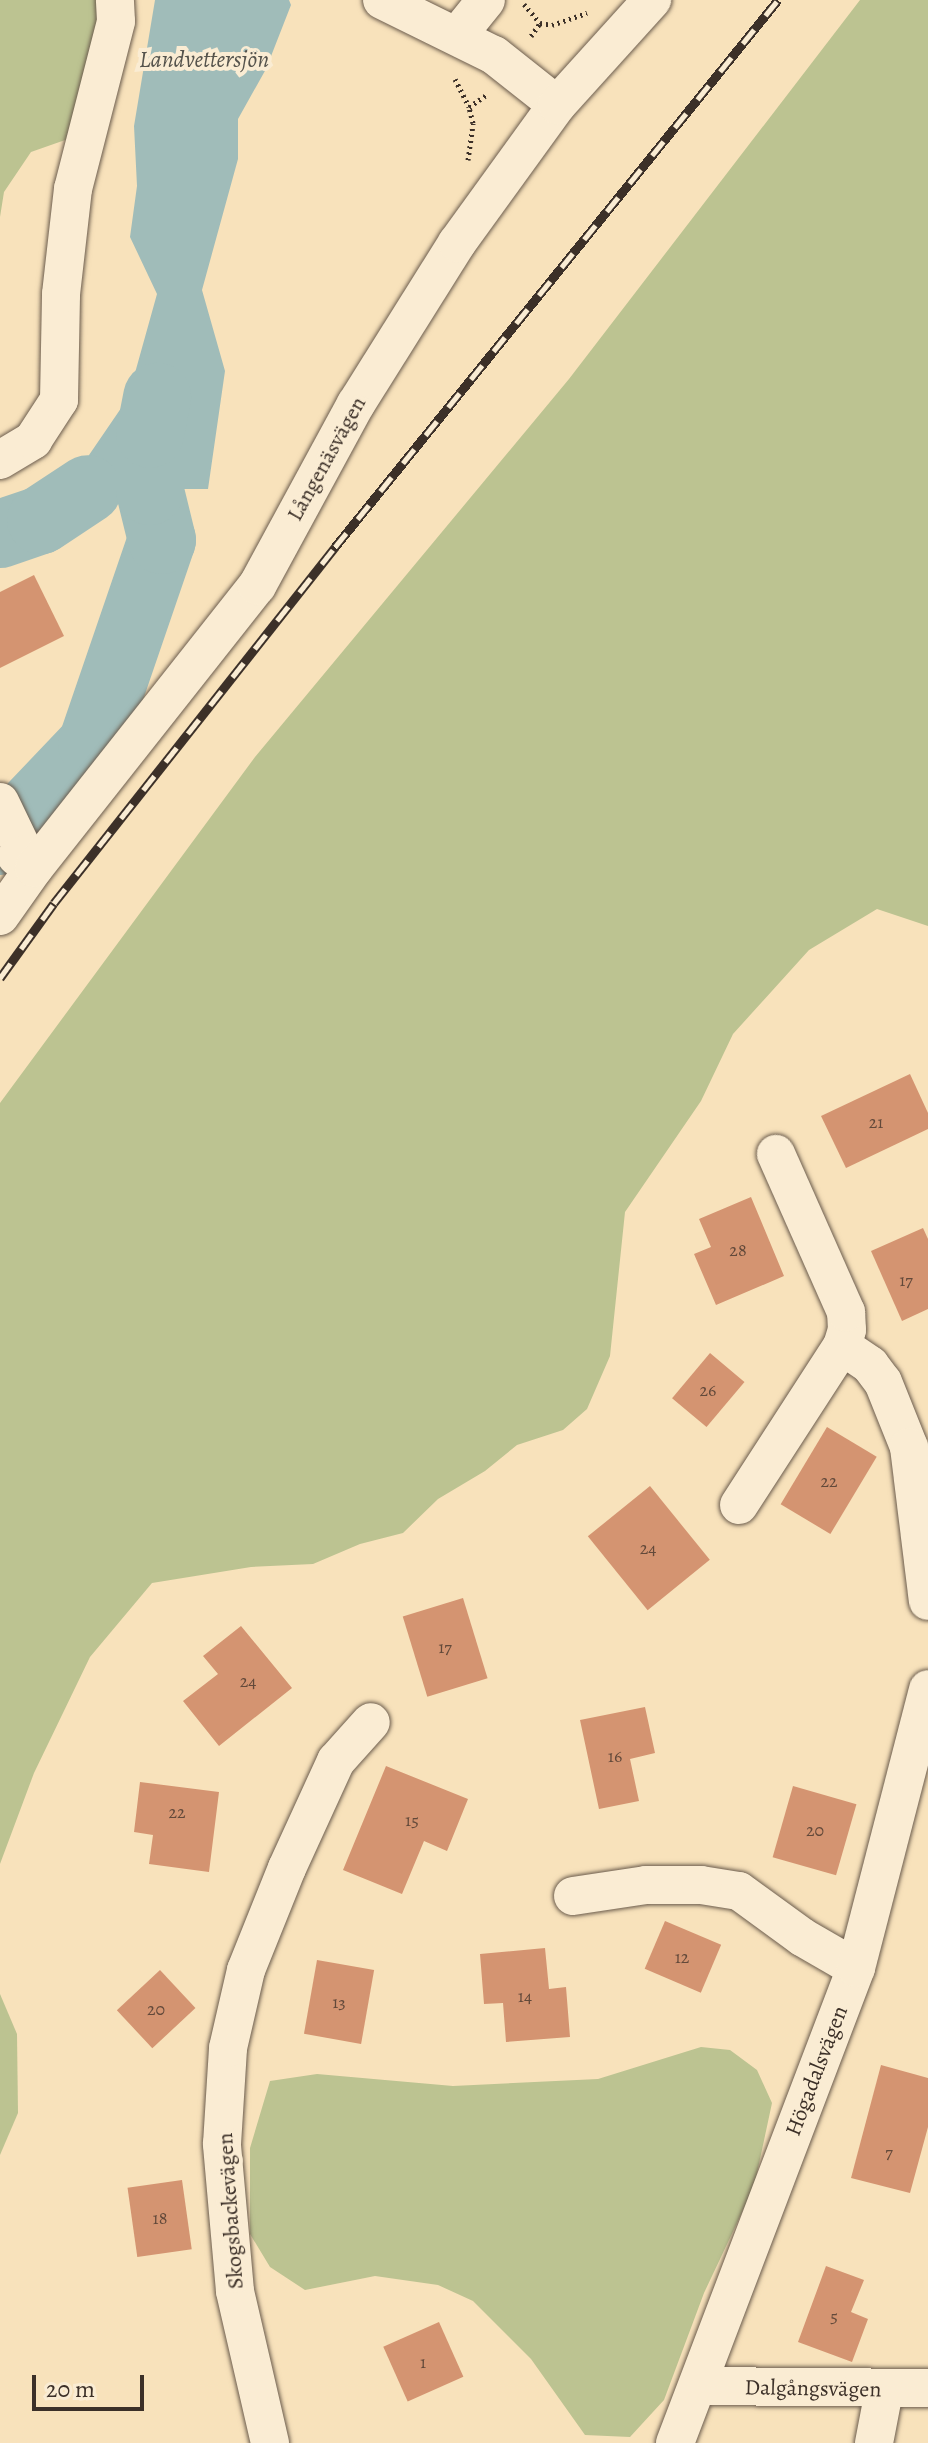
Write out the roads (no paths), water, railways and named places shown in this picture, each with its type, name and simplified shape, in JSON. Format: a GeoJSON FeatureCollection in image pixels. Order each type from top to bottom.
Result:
{"type":"FeatureCollection","features":[{"type":"Feature","properties":{"kind":"street"},"geometry":{"type":"LineString","coordinates":[[0,460],[33,440],[59,400],[61,294],[73,189],[116,21],[115,0]]}},
{"type":"Feature","properties":{"kind":"street"},"geometry":{"type":"LineString","coordinates":[[382,0],[494,55],[557,105]]}},
{"type":"Feature","properties":{"kind":"street"},"geometry":{"type":"LineString","coordinates":[[457,36],[486,0]]}},
{"type":"Feature","properties":{"kind":"street","name":"Långenäsvägen"},"geometry":{"type":"LineString","coordinates":[[0,916],[16,839],[257,586],[356,404],[457,243],[557,105],[652,0]]}},
{"type":"Feature","properties":{"kind":"street"},"geometry":{"type":"LineString","coordinates":[[739,1505],[842,1346],[847,1330],[846,1312],[776,1154]]}},
{"type":"Feature","properties":{"kind":"street"},"geometry":{"type":"LineString","coordinates":[[842,1346],[870,1365],[895,1405],[922,1500],[928,1601]]}},
{"type":"Feature","properties":{"kind":"street","name":"Högadalsvägen"},"geometry":{"type":"LineString","coordinates":[[675,2443],[856,1968],[928,1689]]}},
{"type":"Feature","properties":{"kind":"street","name":"Skogsbackevägen"},"geometry":{"type":"LineString","coordinates":[[270,2443],[235,2291],[222,2144],[228,2048],[246,1970],[287,1868],[336,1761],[371,1722]]}},
{"type":"Feature","properties":{"kind":"street"},"geometry":{"type":"LineString","coordinates":[[573,1896],[646,1885],[701,1885],[739,1891],[802,1937],[856,1968]]}},
{"type":"Feature","properties":{"kind":"street","name":"Dalgångsvägen"},"geometry":{"type":"LineString","coordinates":[[698,2386],[884,2391],[928,2388]]}},
{"type":"Feature","properties":{"kind":"street"},"geometry":{"type":"LineString","coordinates":[[874,2443],[884,2391]]}},
{"type":"Feature","properties":{"kind":"water","name":"Landvettersjön"},"geometry":{"type":"Polygon","coordinates":[[[155,0],[289,0],[291,5],[266,69],[238,119],[238,159],[202,290],[225,371],[208,489],[88,489],[74,477],[128,398],[157,294],[130,237],[137,186],[134,126],[155,0]]]}},
{"type":"Feature","properties":{"kind":"waterway"},"geometry":{"type":"LineString","coordinates":[[0,841],[92,744],[162,540],[150,491],[150,434],[157,397]]}},
{"type":"Feature","properties":{"kind":"waterway"},"geometry":{"type":"LineString","coordinates":[[0,534],[41,520],[88,489]]}},
{"type":"Feature","properties":{"kind":"railway"},"geometry":{"type":"LineString","coordinates":[[0,978],[54,903],[335,547],[778,0]]}}]}
